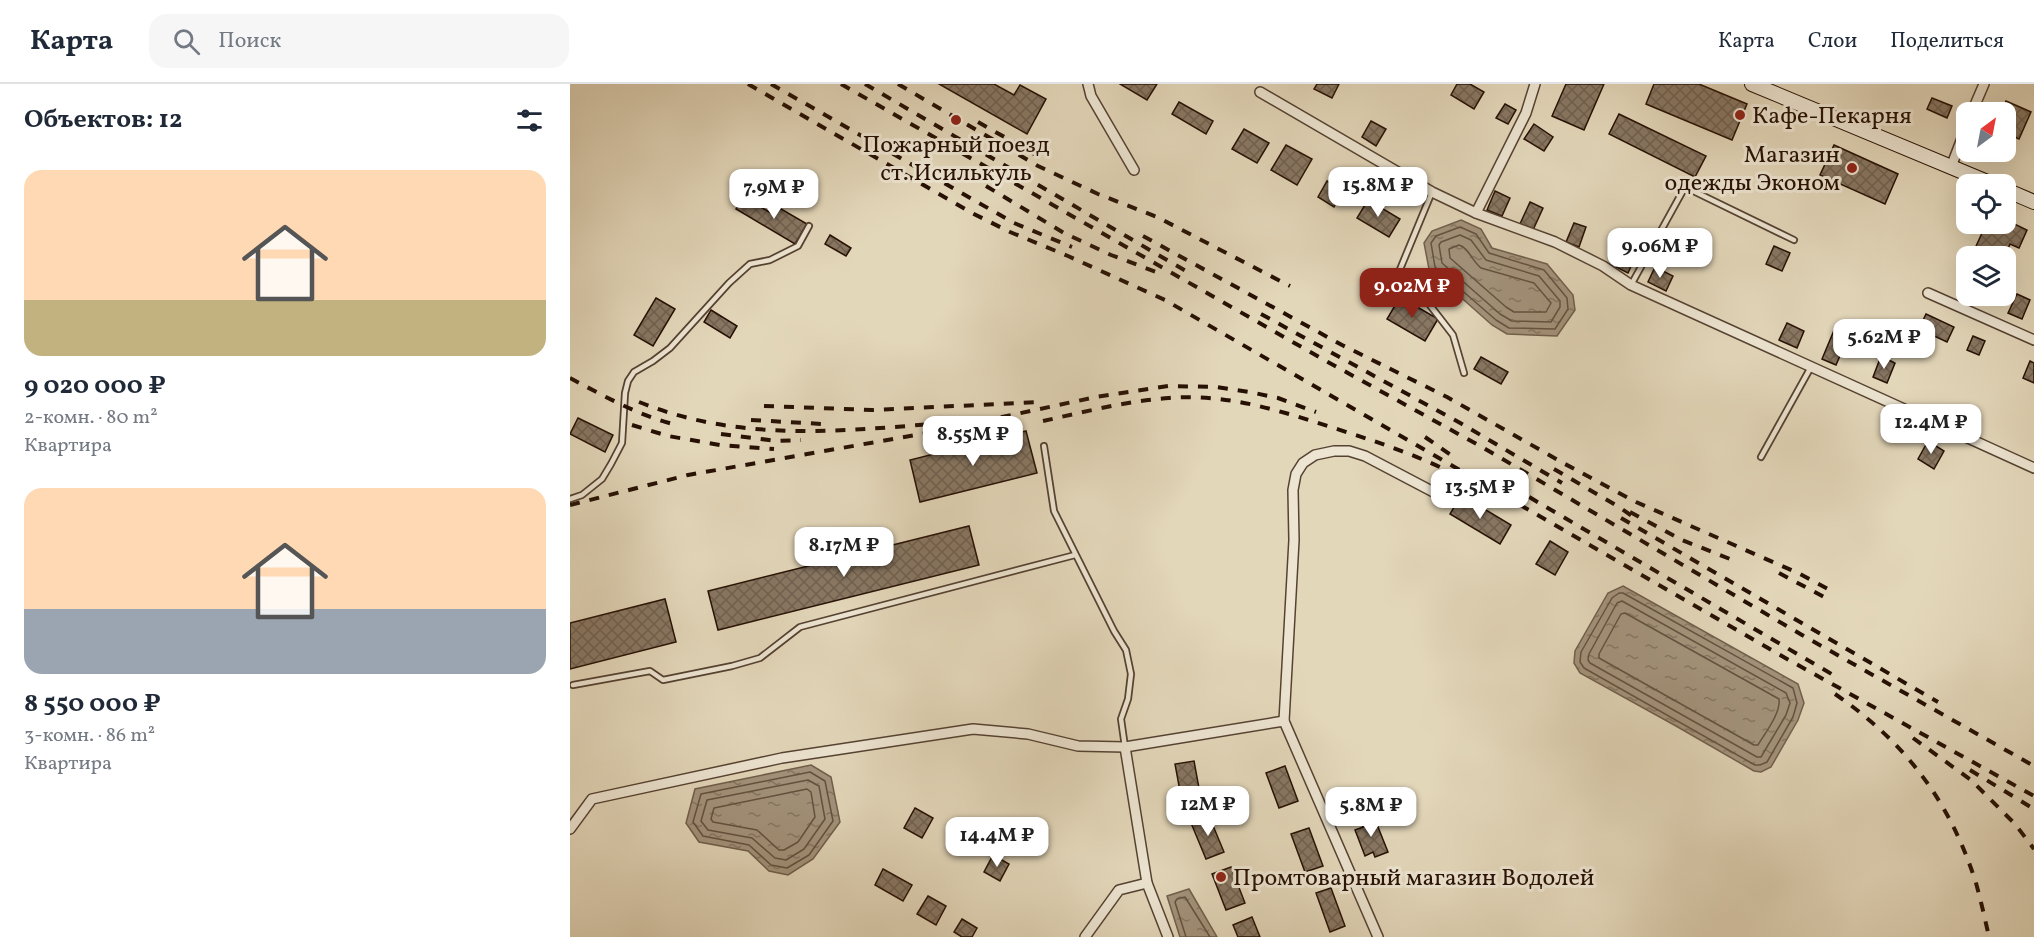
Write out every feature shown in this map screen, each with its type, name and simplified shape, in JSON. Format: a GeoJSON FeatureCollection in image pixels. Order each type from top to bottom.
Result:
{"type":"FeatureCollection","features":[{"type":"Feature","properties":{"kind":"street"},"geometry":{"type":"LineString","coordinates":[[1088,84],[1091,96],[1134,170]]}},
{"type":"Feature","properties":{"kind":"street"},"geometry":{"type":"LineString","coordinates":[[1476,213],[1526,113],[1534,84]]}},
{"type":"Feature","properties":{"kind":"street"},"geometry":{"type":"LineString","coordinates":[[1752,84],[1968,174]]}},
{"type":"Feature","properties":{"kind":"street"},"geometry":{"type":"LineString","coordinates":[[1976,102],[1984,84]]}},
{"type":"Feature","properties":{"kind":"street"},"geometry":{"type":"LineString","coordinates":[[1260,92],[1432,192],[1476,213],[1555,242],[1604,266],[1631,285],[2034,468]]}},
{"type":"Feature","properties":{"kind":"street"},"geometry":{"type":"LineString","coordinates":[[1951,167],[1956,154]]}},
{"type":"Feature","properties":{"kind":"street"},"geometry":{"type":"LineString","coordinates":[[2016,194],[2034,202]]}},
{"type":"Feature","properties":{"kind":"street"},"geometry":{"type":"LineString","coordinates":[[1928,293],[2034,340]]}},
{"type":"Feature","properties":{"kind":"street"},"geometry":{"type":"LineString","coordinates":[[1378,937],[1284,721],[1294,540],[1293,490],[1296,474],[1303,463],[1315,455],[1349,451],[1365,456],[1443,497]]}},
{"type":"Feature","properties":{"kind":"street"},"geometry":{"type":"LineString","coordinates":[[570,829],[592,799],[782,758],[973,729],[1029,734],[1078,747],[1125,747],[1284,721]]}},
{"type":"Feature","properties":{"kind":"street"},"geometry":{"type":"LineString","coordinates":[[1125,747],[1147,883],[1168,937]]}},
{"type":"Feature","properties":{"kind":"street"},"geometry":{"type":"LineString","coordinates":[[1085,937],[1119,891],[1147,883]]}},
{"type":"Feature","properties":{"kind":"lane"},"geometry":{"type":"LineString","coordinates":[[1631,285],[1685,187],[1794,240]]}},
{"type":"Feature","properties":{"kind":"lane"},"geometry":{"type":"LineString","coordinates":[[1432,192],[1396,279],[1429,304],[1454,335],[1464,373]]}},
{"type":"Feature","properties":{"kind":"lane"},"geometry":{"type":"LineString","coordinates":[[570,499],[582,495],[602,479],[622,443],[625,393],[628,381],[634,372],[670,348],[729,283],[750,264],[770,260],[798,246],[809,226]]}},
{"type":"Feature","properties":{"kind":"lane"},"geometry":{"type":"LineString","coordinates":[[1761,458],[1810,367]]}},
{"type":"Feature","properties":{"kind":"lane"},"geometry":{"type":"LineString","coordinates":[[1044,446],[1054,511],[1114,631],[1126,650],[1131,674],[1128,699],[1122,719],[1125,747]]}},
{"type":"Feature","properties":{"kind":"lane"},"geometry":{"type":"LineString","coordinates":[[573,685],[650,671],[663,680],[732,666],[760,658],[800,627],[1075,555]]}},
{"type":"Feature","properties":{"kind":"water"},"geometry":{"type":"Polygon","coordinates":[[[1461,220],[1481,229],[1492,248],[1547,264],[1573,295],[1575,310],[1557,336],[1507,334],[1492,325],[1429,269],[1424,243],[1432,231],[1461,220]]]}},
{"type":"Feature","properties":{"kind":"water"},"geometry":{"type":"Polygon","coordinates":[[[1623,586],[1798,684],[1804,703],[1798,720],[1771,767],[1761,772],[1754,771],[1580,673],[1574,663],[1575,651],[1608,593],[1623,586]]]}},
{"type":"Feature","properties":{"kind":"water"},"geometry":{"type":"Polygon","coordinates":[[[811,765],[831,777],[840,822],[813,859],[788,875],[769,871],[748,851],[699,842],[686,823],[695,789],[811,765]]]}},
{"type":"Feature","properties":{"kind":"water"},"geometry":{"type":"Polygon","coordinates":[[[1189,889],[1217,937],[1180,937],[1167,896],[1189,889]]]}},
{"type":"Feature","properties":{"kind":"building"},"geometry":{"type":"Polygon","coordinates":[[[939,84],[994,84],[1014,95],[1020,85],[1046,99],[1027,134],[939,84]]]}},
{"type":"Feature","properties":{"kind":"building"},"geometry":{"type":"Polygon","coordinates":[[[1120,84],[1157,84],[1147,100],[1120,84]]]}},
{"type":"Feature","properties":{"kind":"building"},"geometry":{"type":"Polygon","coordinates":[[[1317,84],[1339,84],[1332,98],[1314,89],[1317,84]]]}},
{"type":"Feature","properties":{"kind":"building"},"geometry":{"type":"Polygon","coordinates":[[[1457,84],[1470,84],[1484,92],[1474,109],[1451,95],[1457,84]]]}},
{"type":"Feature","properties":{"kind":"building"},"geometry":{"type":"Polygon","coordinates":[[[1566,84],[1604,84],[1584,130],[1552,116],[1566,84]]]}},
{"type":"Feature","properties":{"kind":"building"},"geometry":{"type":"Polygon","coordinates":[[[1654,84],[1699,84],[1747,104],[1732,140],[1646,104],[1654,84]]]}},
{"type":"Feature","properties":{"kind":"building"},"geometry":{"type":"Polygon","coordinates":[[[1932,98],[1952,106],[1947,118],[1927,109],[1932,98]]]}},
{"type":"Feature","properties":{"kind":"building"},"geometry":{"type":"Polygon","coordinates":[[[1179,102],[1213,121],[1206,134],[1172,114],[1179,102]]]}},
{"type":"Feature","properties":{"kind":"building"},"geometry":{"type":"Polygon","coordinates":[[[1505,104],[1516,110],[1508,124],[1496,118],[1505,104]]]}},
{"type":"Feature","properties":{"kind":"building"},"geometry":{"type":"Polygon","coordinates":[[[2016,105],[2031,112],[2019,139],[2016,138],[2016,105]]]}},
{"type":"Feature","properties":{"kind":"building"},"geometry":{"type":"Polygon","coordinates":[[[1619,114],[1706,156],[1695,177],[1609,134],[1619,114]]]}},
{"type":"Feature","properties":{"kind":"building"},"geometry":{"type":"Polygon","coordinates":[[[1371,121],[1386,129],[1376,146],[1362,137],[1371,121]]]}},
{"type":"Feature","properties":{"kind":"building"},"geometry":{"type":"Polygon","coordinates":[[[1534,124],[1553,137],[1544,151],[1524,139],[1534,124]]]}},
{"type":"Feature","properties":{"kind":"building"},"geometry":{"type":"Polygon","coordinates":[[[1244,129],[1269,143],[1257,163],[1232,149],[1244,129]]]}},
{"type":"Feature","properties":{"kind":"building"},"geometry":{"type":"Polygon","coordinates":[[[1286,145],[1312,159],[1297,185],[1271,170],[1286,145]]]}},
{"type":"Feature","properties":{"kind":"building"},"geometry":{"type":"Polygon","coordinates":[[[1834,145],[1898,174],[1885,204],[1820,175],[1834,145]]]}},
{"type":"Feature","properties":{"kind":"building"},"geometry":{"type":"Polygon","coordinates":[[[1327,181],[1343,190],[1334,207],[1318,197],[1327,181]]]}},
{"type":"Feature","properties":{"kind":"building"},"geometry":{"type":"Polygon","coordinates":[[[1495,191],[1510,198],[1502,216],[1487,210],[1495,191]]]}},
{"type":"Feature","properties":{"kind":"building"},"geometry":{"type":"Polygon","coordinates":[[[743,197],[771,213],[776,206],[807,224],[795,244],[736,209],[743,197]]]}},
{"type":"Feature","properties":{"kind":"building"},"geometry":{"type":"Polygon","coordinates":[[[1368,200],[1400,219],[1389,237],[1357,218],[1368,200]]]}},
{"type":"Feature","properties":{"kind":"building"},"geometry":{"type":"Polygon","coordinates":[[[1530,202],[1543,208],[1533,230],[1520,224],[1530,202]]]}},
{"type":"Feature","properties":{"kind":"building"},"geometry":{"type":"Polygon","coordinates":[[[1574,223],[1586,227],[1579,247],[1566,242],[1574,223]]]}},
{"type":"Feature","properties":{"kind":"building"},"geometry":{"type":"Polygon","coordinates":[[[2016,225],[2027,230],[2019,248],[2010,244],[2009,246],[1976,246],[1982,234],[2016,234],[2016,225]]]}},
{"type":"Feature","properties":{"kind":"building"},"geometry":{"type":"Polygon","coordinates":[[[830,235],[851,248],[846,256],[825,244],[830,235]]]}},
{"type":"Feature","properties":{"kind":"building"},"geometry":{"type":"Polygon","coordinates":[[[1626,245],[1638,251],[1628,273],[1616,267],[1626,245]]]}},
{"type":"Feature","properties":{"kind":"building"},"geometry":{"type":"Polygon","coordinates":[[[1774,246],[1790,253],[1782,271],[1766,264],[1774,246]]]}},
{"type":"Feature","properties":{"kind":"building"},"geometry":{"type":"Polygon","coordinates":[[[1655,267],[1673,276],[1666,291],[1648,282],[1655,267]]]}},
{"type":"Feature","properties":{"kind":"building"},"geometry":{"type":"Polygon","coordinates":[[[2017,294],[2030,300],[2022,319],[2008,313],[2011,306],[2016,306],[2017,294]]]}},
{"type":"Feature","properties":{"kind":"building"},"geometry":{"type":"Polygon","coordinates":[[[1400,297],[1438,319],[1425,341],[1387,319],[1400,297]]]}},
{"type":"Feature","properties":{"kind":"building"},"geometry":{"type":"Polygon","coordinates":[[[656,298],[675,309],[653,346],[634,335],[656,298]]]}},
{"type":"Feature","properties":{"kind":"building"},"geometry":{"type":"Polygon","coordinates":[[[711,310],[737,326],[730,338],[704,322],[711,310]]]}},
{"type":"Feature","properties":{"kind":"building"},"geometry":{"type":"Polygon","coordinates":[[[1926,314],[1954,327],[1947,342],[1919,329],[1926,314]]]}},
{"type":"Feature","properties":{"kind":"building"},"geometry":{"type":"Polygon","coordinates":[[[1787,323],[1804,331],[1797,348],[1779,340],[1787,323]]]}},
{"type":"Feature","properties":{"kind":"building"},"geometry":{"type":"Polygon","coordinates":[[[1835,328],[1849,335],[1836,365],[1822,359],[1835,328]]]}},
{"type":"Feature","properties":{"kind":"building"},"geometry":{"type":"Polygon","coordinates":[[[1973,336],[1985,341],[1979,355],[1967,350],[1973,336]]]}},
{"type":"Feature","properties":{"kind":"building"},"geometry":{"type":"Polygon","coordinates":[[[1881,356],[1895,363],[1887,383],[1873,377],[1881,356]]]}},
{"type":"Feature","properties":{"kind":"building"},"geometry":{"type":"Polygon","coordinates":[[[1481,357],[1508,372],[1501,384],[1474,369],[1481,357]]]}},
{"type":"Feature","properties":{"kind":"building"},"geometry":{"type":"Polygon","coordinates":[[[2030,361],[2034,363],[2034,383],[2023,378],[2030,361]]]}},
{"type":"Feature","properties":{"kind":"building"},"geometry":{"type":"Polygon","coordinates":[[[578,418],[613,435],[605,452],[570,434],[578,418]]]}},
{"type":"Feature","properties":{"kind":"building"},"geometry":{"type":"Polygon","coordinates":[[[1026,431],[1037,473],[920,502],[910,460],[1026,431]]]}},
{"type":"Feature","properties":{"kind":"building"},"geometry":{"type":"Polygon","coordinates":[[[1928,441],[1944,451],[1934,469],[1918,459],[1928,441]]]}},
{"type":"Feature","properties":{"kind":"building"},"geometry":{"type":"Polygon","coordinates":[[[1461,495],[1511,525],[1500,544],[1450,514],[1461,495]]]}},
{"type":"Feature","properties":{"kind":"building"},"geometry":{"type":"Polygon","coordinates":[[[969,526],[979,565],[718,630],[708,591],[969,526]]]}},
{"type":"Feature","properties":{"kind":"building"},"geometry":{"type":"Polygon","coordinates":[[[1550,541],[1568,552],[1555,575],[1536,564],[1550,541]]]}},
{"type":"Feature","properties":{"kind":"building"},"geometry":{"type":"Polygon","coordinates":[[[665,599],[676,642],[570,669],[570,623],[665,599]]]}},
{"type":"Feature","properties":{"kind":"building"},"geometry":{"type":"Polygon","coordinates":[[[1194,761],[1201,799],[1182,802],[1175,764],[1194,761]]]}},
{"type":"Feature","properties":{"kind":"building"},"geometry":{"type":"Polygon","coordinates":[[[1285,766],[1298,801],[1279,808],[1266,773],[1285,766]]]}},
{"type":"Feature","properties":{"kind":"building"},"geometry":{"type":"Polygon","coordinates":[[[915,808],[933,818],[922,838],[904,828],[915,808]]]}},
{"type":"Feature","properties":{"kind":"building"},"geometry":{"type":"Polygon","coordinates":[[[1209,816],[1224,852],[1206,859],[1191,823],[1209,816]]]}},
{"type":"Feature","properties":{"kind":"building"},"geometry":{"type":"Polygon","coordinates":[[[1374,817],[1388,852],[1375,857],[1373,852],[1365,856],[1355,830],[1363,827],[1361,822],[1374,817]]]}},
{"type":"Feature","properties":{"kind":"building"},"geometry":{"type":"Polygon","coordinates":[[[1309,828],[1323,866],[1305,872],[1291,834],[1309,828]]]}},
{"type":"Feature","properties":{"kind":"building"},"geometry":{"type":"Polygon","coordinates":[[[993,855],[1009,864],[1000,881],[984,872],[993,855]]]}},
{"type":"Feature","properties":{"kind":"building"},"geometry":{"type":"Polygon","coordinates":[[[1231,867],[1245,903],[1226,910],[1212,874],[1231,867]]]}},
{"type":"Feature","properties":{"kind":"building"},"geometry":{"type":"Polygon","coordinates":[[[883,869],[912,885],[903,901],[875,885],[883,869]]]}},
{"type":"Feature","properties":{"kind":"building"},"geometry":{"type":"Polygon","coordinates":[[[1331,888],[1345,926],[1330,932],[1316,893],[1331,888]]]}},
{"type":"Feature","properties":{"kind":"building"},"geometry":{"type":"Polygon","coordinates":[[[928,896],[946,906],[936,925],[917,914],[928,896]]]}},
{"type":"Feature","properties":{"kind":"building"},"geometry":{"type":"Polygon","coordinates":[[[1252,917],[1260,937],[1238,937],[1233,925],[1252,917]]]}},
{"type":"Feature","properties":{"kind":"building"},"geometry":{"type":"Polygon","coordinates":[[[962,919],[977,928],[972,937],[962,937],[954,932],[962,919]]]}},
{"type":"Feature","properties":{"kind":"railway"},"geometry":{"type":"LineString","coordinates":[[748,84],[972,213],[1165,300],[1787,659],[2034,796]]}},
{"type":"Feature","properties":{"kind":"railway"},"geometry":{"type":"LineString","coordinates":[[771,84],[1014,223],[1072,247]]}},
{"type":"Feature","properties":{"kind":"railway"},"geometry":{"type":"LineString","coordinates":[[841,84],[1326,361],[1482,447],[1802,635],[2034,766]]}},
{"type":"Feature","properties":{"kind":"railway"},"geometry":{"type":"LineString","coordinates":[[865,84],[1191,274]]}},
{"type":"Feature","properties":{"kind":"railway"},"geometry":{"type":"LineString","coordinates":[[898,84],[1038,166],[1098,194],[1157,217],[1290,286]]}},
{"type":"Feature","properties":{"kind":"railway"},"geometry":{"type":"LineString","coordinates":[[978,122],[1043,159]]}},
{"type":"Feature","properties":{"kind":"railway"},"geometry":{"type":"LineString","coordinates":[[986,186],[1064,233],[1111,255],[1159,273]]}},
{"type":"Feature","properties":{"kind":"railway"},"geometry":{"type":"LineString","coordinates":[[1143,236],[1342,345],[1447,397],[1636,502],[1798,573],[1830,590]]}},
{"type":"Feature","properties":{"kind":"railway"},"geometry":{"type":"LineString","coordinates":[[1261,314],[1462,424],[1562,483]]}},
{"type":"Feature","properties":{"kind":"railway"},"geometry":{"type":"LineString","coordinates":[[570,378],[635,411],[677,425]]}},
{"type":"Feature","properties":{"kind":"railway"},"geometry":{"type":"LineString","coordinates":[[570,505],[688,475],[927,433],[1096,397],[1168,386],[1216,387],[1250,392],[1278,398],[1316,412]]}},
{"type":"Feature","properties":{"kind":"railway"},"geometry":{"type":"LineString","coordinates":[[1043,421],[1137,402],[1169,398],[1211,398],[1253,405],[1314,422],[1393,448],[1450,472]]}},
{"type":"Feature","properties":{"kind":"railway"},"geometry":{"type":"LineString","coordinates":[[639,402],[712,423],[784,431],[932,424]]}},
{"type":"Feature","properties":{"kind":"railway"},"geometry":{"type":"LineString","coordinates":[[764,406],[872,410],[1040,402]]}},
{"type":"Feature","properties":{"kind":"railway"},"geometry":{"type":"LineString","coordinates":[[751,420],[823,424]]}},
{"type":"Feature","properties":{"kind":"railway"},"geometry":{"type":"LineString","coordinates":[[632,425],[668,436],[720,445],[774,449]]}},
{"type":"Feature","properties":{"kind":"railway"},"geometry":{"type":"LineString","coordinates":[[721,434],[777,441],[801,440]]}},
{"type":"Feature","properties":{"kind":"railway"},"geometry":{"type":"LineString","coordinates":[[1425,437],[1455,458]]}},
{"type":"Feature","properties":{"kind":"railway"},"geometry":{"type":"LineString","coordinates":[[1554,469],[1636,519]]}},
{"type":"Feature","properties":{"kind":"railway"},"geometry":{"type":"LineString","coordinates":[[1512,487],[1835,676]]}},
{"type":"Feature","properties":{"kind":"railway"},"geometry":{"type":"LineString","coordinates":[[1630,512],[1682,540],[1730,559]]}},
{"type":"Feature","properties":{"kind":"railway"},"geometry":{"type":"LineString","coordinates":[[1621,518],[1938,702]]}},
{"type":"Feature","properties":{"kind":"railway"},"geometry":{"type":"LineString","coordinates":[[1779,573],[1826,598]]}},
{"type":"Feature","properties":{"kind":"railway"},"geometry":{"type":"LineString","coordinates":[[1835,694],[1883,732],[1904,753],[1938,800],[1965,853],[1976,883],[1989,937]]}},
{"type":"Feature","properties":{"kind":"railway"},"geometry":{"type":"LineString","coordinates":[[1913,738],[1971,780],[2015,824],[2034,849]]}},
{"type":"Feature","properties":{"kind":"railway"},"geometry":{"type":"LineString","coordinates":[[1970,770],[2034,809]]}},
{"type":"Feature","properties":{"kind":"place","name":"Кафе-Пекарня"},"geometry":{"type":"Point","coordinates":[1740,115]}},
{"type":"Feature","properties":{"kind":"place","name":"Пожарный поезд ст. Исилькуль"},"geometry":{"type":"Point","coordinates":[956,120]}},
{"type":"Feature","properties":{"kind":"place","name":"Магазин одежды Эконом"},"geometry":{"type":"Point","coordinates":[1852,168]}},
{"type":"Feature","properties":{"kind":"place","name":"Промтоварный магазин Водолей"},"geometry":{"type":"Point","coordinates":[1221,877]}}]}
